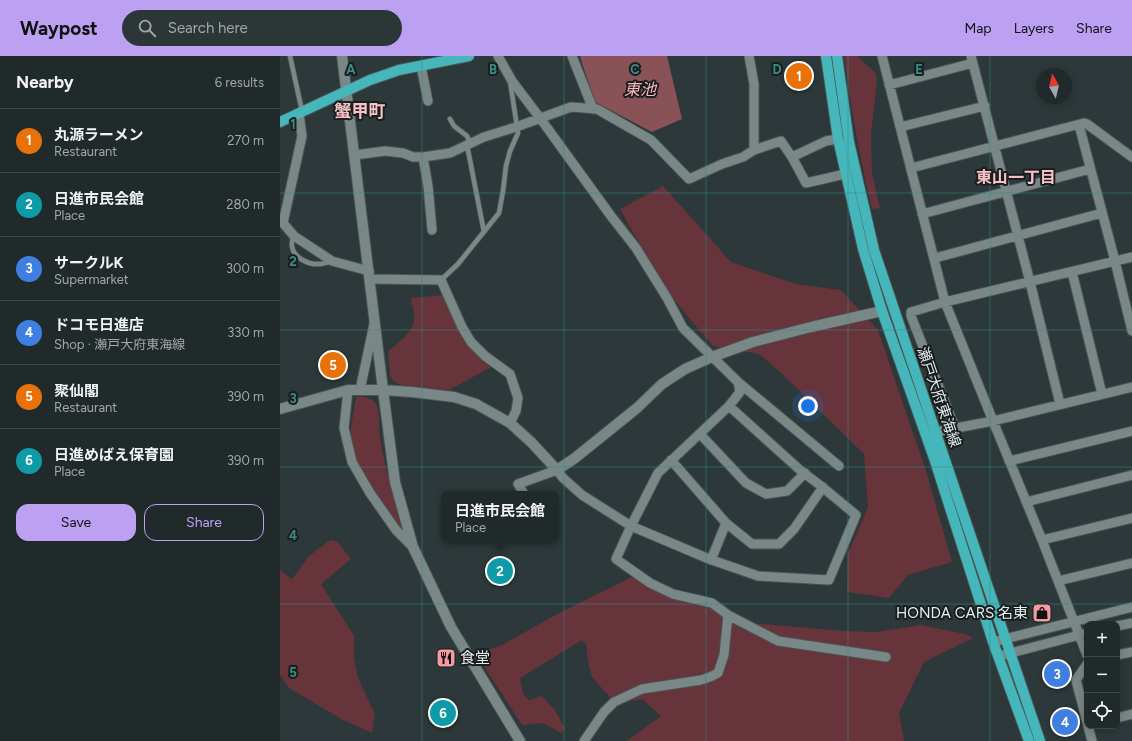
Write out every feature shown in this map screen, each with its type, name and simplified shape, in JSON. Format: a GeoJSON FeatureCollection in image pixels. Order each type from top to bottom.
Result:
{"type":"FeatureCollection","features":[{"type":"Feature","properties":{"kind":"main road"},"geometry":{"type":"LineString","coordinates":[[280,122],[370,80],[398,70],[469,56]]}},
{"type":"Feature","properties":{"kind":"main road","name":"瀬戸大府東海線"},"geometry":{"type":"LineString","coordinates":[[826,56],[838,139],[863,249],[882,311],[934,458],[993,642],[1029,741]]}},
{"type":"Feature","properties":{"kind":"main road","name":"瀬戸大府東海線"},"geometry":{"type":"LineString","coordinates":[[838,56],[849,142],[874,250],[1040,741]]}},
{"type":"Feature","properties":{"kind":"street"},"geometry":{"type":"LineString","coordinates":[[342,56],[383,390],[396,482],[413,546],[451,628],[520,741]]}},
{"type":"Feature","properties":{"kind":"street"},"geometry":{"type":"LineString","coordinates":[[498,56],[509,76],[610,216],[636,248],[667,298],[683,328],[738,382],[839,466]]}},
{"type":"Feature","properties":{"kind":"street"},"geometry":{"type":"LineString","coordinates":[[572,56],[593,109]]}},
{"type":"Feature","properties":{"kind":"street"},"geometry":{"type":"LineString","coordinates":[[749,56],[754,84],[754,150]]}},
{"type":"Feature","properties":{"kind":"street"},"geometry":{"type":"LineString","coordinates":[[882,56],[922,214],[935,258],[945,302],[1074,621],[1083,634],[999,656]]}},
{"type":"Feature","properties":{"kind":"street"},"geometry":{"type":"LineString","coordinates":[[889,85],[972,60],[1060,404]]}},
{"type":"Feature","properties":{"kind":"street"},"geometry":{"type":"LineString","coordinates":[[421,66],[428,101]]}},
{"type":"Feature","properties":{"kind":"street"},"geometry":{"type":"LineString","coordinates":[[900,127],[985,106]]}},
{"type":"Feature","properties":{"kind":"street"},"geometry":{"type":"LineString","coordinates":[[355,155],[385,151],[403,153],[413,157],[423,157],[450,153],[484,137],[571,107],[597,109],[651,140],[689,179],[722,164],[743,157],[754,150],[780,141],[792,157],[806,183],[845,174]]}},
{"type":"Feature","properties":{"kind":"street"},"geometry":{"type":"LineString","coordinates":[[300,112],[302,136],[283,223],[294,236],[332,261],[370,275],[441,280],[462,327],[471,342],[485,356],[510,374],[518,398],[516,411],[510,423]]}},
{"type":"Feature","properties":{"kind":"street"},"geometry":{"type":"LineString","coordinates":[[911,168],[1084,123],[1132,157]]}},
{"type":"Feature","properties":{"kind":"street"},"geometry":{"type":"LineString","coordinates":[[1079,125],[1132,331]]}},
{"type":"Feature","properties":{"kind":"street"},"geometry":{"type":"LineString","coordinates":[[792,157],[826,141],[838,139]]}},
{"type":"Feature","properties":{"kind":"street"},"geometry":{"type":"LineString","coordinates":[[423,157],[428,186],[432,230]]}},
{"type":"Feature","properties":{"kind":"street"},"geometry":{"type":"LineString","coordinates":[[922,214],[1090,169]]}},
{"type":"Feature","properties":{"kind":"street"},"geometry":{"type":"LineString","coordinates":[[935,258],[1102,213]]}},
{"type":"Feature","properties":{"kind":"street"},"geometry":{"type":"LineString","coordinates":[[955,428],[910,314],[911,312],[945,302],[1132,258]]}},
{"type":"Feature","properties":{"kind":"street"},"geometry":{"type":"LineString","coordinates":[[1072,272],[1102,394]]}},
{"type":"Feature","properties":{"kind":"street"},"geometry":{"type":"LineString","coordinates":[[522,491],[518,484],[557,470],[575,458],[631,413],[662,384],[686,369],[712,357],[753,342],[811,326],[882,311]]}},
{"type":"Feature","properties":{"kind":"street"},"geometry":{"type":"LineString","coordinates":[[360,390],[375,319]]}},
{"type":"Feature","properties":{"kind":"street"},"geometry":{"type":"LineString","coordinates":[[738,382],[740,392],[729,406],[658,473],[630,526],[616,559],[650,582],[673,594],[712,603],[728,615],[778,641],[886,657]]}},
{"type":"Feature","properties":{"kind":"street"},"geometry":{"type":"LineString","coordinates":[[935,432],[993,421],[1132,387]]}},
{"type":"Feature","properties":{"kind":"street"},"geometry":{"type":"LineString","coordinates":[[348,390],[344,428],[352,462],[370,493],[396,530],[413,546]]}},
{"type":"Feature","properties":{"kind":"street"},"geometry":{"type":"LineString","coordinates":[[280,409],[348,390],[383,390],[454,397],[476,404],[510,423],[531,442],[563,478],[582,495],[630,526],[710,560],[758,576],[829,580],[856,515],[805,473],[729,406]]}},
{"type":"Feature","properties":{"kind":"street"},"geometry":{"type":"LineString","coordinates":[[1009,461],[1132,431]]}},
{"type":"Feature","properties":{"kind":"street"},"geometry":{"type":"LineString","coordinates":[[700,434],[746,484],[766,494],[787,491],[805,473]]}},
{"type":"Feature","properties":{"kind":"street"},"geometry":{"type":"LineString","coordinates":[[671,460],[726,523],[752,544],[779,544],[794,529],[823,487]]}},
{"type":"Feature","properties":{"kind":"street"},"geometry":{"type":"LineString","coordinates":[[1026,502],[1132,476]]}},
{"type":"Feature","properties":{"kind":"street"},"geometry":{"type":"LineString","coordinates":[[1042,540],[1132,518]]}},
{"type":"Feature","properties":{"kind":"street"},"geometry":{"type":"LineString","coordinates":[[710,560],[726,523]]}},
{"type":"Feature","properties":{"kind":"street"},"geometry":{"type":"LineString","coordinates":[[1058,581],[1132,562]]}},
{"type":"Feature","properties":{"kind":"street"},"geometry":{"type":"LineString","coordinates":[[993,642],[1132,607]]}},
{"type":"Feature","properties":{"kind":"street"},"geometry":{"type":"LineString","coordinates":[[584,741],[604,712],[614,702],[642,689],[701,680],[718,673],[724,655],[728,615]]}},
{"type":"Feature","properties":{"kind":"street"},"geometry":{"type":"LineString","coordinates":[[1120,625],[1132,623]]}},
{"type":"Feature","properties":{"kind":"street"},"geometry":{"type":"LineString","coordinates":[[1120,654],[1132,652]]}},
{"type":"Feature","properties":{"kind":"street"},"geometry":{"type":"LineString","coordinates":[[1084,668],[1076,680],[1084,711]]}},
{"type":"Feature","properties":{"kind":"street"},"geometry":{"type":"LineString","coordinates":[[1120,717],[1132,714]]}},
{"type":"Feature","properties":{"kind":"street"},"geometry":{"type":"LineString","coordinates":[[1089,729],[1092,741]]}},
{"type":"Feature","properties":{"kind":"lane"},"geometry":{"type":"LineString","coordinates":[[290,56],[300,112]]}},
{"type":"Feature","properties":{"kind":"lane"},"geometry":{"type":"LineString","coordinates":[[441,280],[458,264],[499,213],[506,166],[510,151],[518,133],[509,76]]}},
{"type":"Feature","properties":{"kind":"lane"},"geometry":{"type":"LineString","coordinates":[[450,120],[454,126],[467,136],[484,232]]}},
{"type":"Feature","properties":{"kind":"lane"},"geometry":{"type":"LineString","coordinates":[[294,236],[291,244],[294,252],[309,264],[320,264],[332,261]]}},
{"type":"Feature","properties":{"kind":"shaded area"},"geometry":{"type":"Polygon","coordinates":[[[844,56],[857,56],[876,73],[877,81],[871,134],[872,174],[880,208],[872,209],[856,133],[844,56]]]}},
{"type":"Feature","properties":{"kind":"shaded area"},"geometry":{"type":"Polygon","coordinates":[[[663,186],[731,262],[796,284],[841,290],[878,330],[926,471],[952,562],[908,575],[889,598],[847,592],[848,554],[868,507],[864,454],[778,370],[759,354],[713,346],[662,284],[620,209],[663,186]]]}},
{"type":"Feature","properties":{"kind":"shaded area"},"geometry":{"type":"Polygon","coordinates":[[[443,295],[460,333],[469,346],[493,366],[449,390],[401,385],[393,381],[390,375],[388,351],[404,337],[413,325],[414,315],[411,298],[443,295]]]}},
{"type":"Feature","properties":{"kind":"shaded area"},"geometry":{"type":"Polygon","coordinates":[[[356,397],[370,399],[378,407],[379,434],[384,461],[405,528],[401,529],[379,498],[357,461],[351,436],[356,397]]]}},
{"type":"Feature","properties":{"kind":"shaded area"},"geometry":{"type":"Polygon","coordinates":[[[330,540],[338,542],[351,559],[321,584],[354,636],[354,657],[358,678],[375,714],[372,733],[343,720],[289,688],[280,675],[280,570],[292,579],[309,556],[330,540]]]}},
{"type":"Feature","properties":{"kind":"shaded area"},"geometry":{"type":"Polygon","coordinates":[[[632,577],[708,606],[732,612],[737,622],[844,631],[876,632],[921,625],[965,634],[973,638],[924,662],[899,713],[904,741],[627,741],[661,716],[642,699],[616,704],[592,677],[588,662],[586,644],[582,640],[520,678],[523,693],[529,700],[542,696],[555,710],[565,729],[561,733],[543,723],[522,725],[476,654],[480,650],[487,650],[500,646],[563,611],[632,577]]]}},
{"type":"Feature","properties":{"kind":"water","name":"東池"},"geometry":{"type":"Polygon","coordinates":[[[667,56],[682,119],[652,132],[595,102],[580,57],[667,56]]]}},
{"type":"Feature","properties":{"kind":"place","name":"丸源ラーメン"},"geometry":{"type":"Point","coordinates":[799,76]}},
{"type":"Feature","properties":{"kind":"place","name":"聚仙閣"},"geometry":{"type":"Point","coordinates":[333,365]}},
{"type":"Feature","properties":{"kind":"place","name":"日進市民会館"},"geometry":{"type":"Point","coordinates":[500,571]}},
{"type":"Feature","properties":{"kind":"place","name":"HONDA CARS 名東"},"geometry":{"type":"Point","coordinates":[1042,613]}},
{"type":"Feature","properties":{"kind":"place","name":"食堂"},"geometry":{"type":"Point","coordinates":[446,658]}},
{"type":"Feature","properties":{"kind":"place","name":"サークルK"},"geometry":{"type":"Point","coordinates":[1057,674]}},
{"type":"Feature","properties":{"kind":"place","name":"日進めばえ保育園"},"geometry":{"type":"Point","coordinates":[443,713]}},
{"type":"Feature","properties":{"kind":"place","name":"ドコモ日進店"},"geometry":{"type":"Point","coordinates":[1065,722]}},
{"type":"Feature","properties":{"kind":"district","name":"蟹甲町"},"geometry":{"type":"Point","coordinates":[360,111]}},
{"type":"Feature","properties":{"kind":"district","name":"東山一丁目"},"geometry":{"type":"Point","coordinates":[1016,177]}}]}
